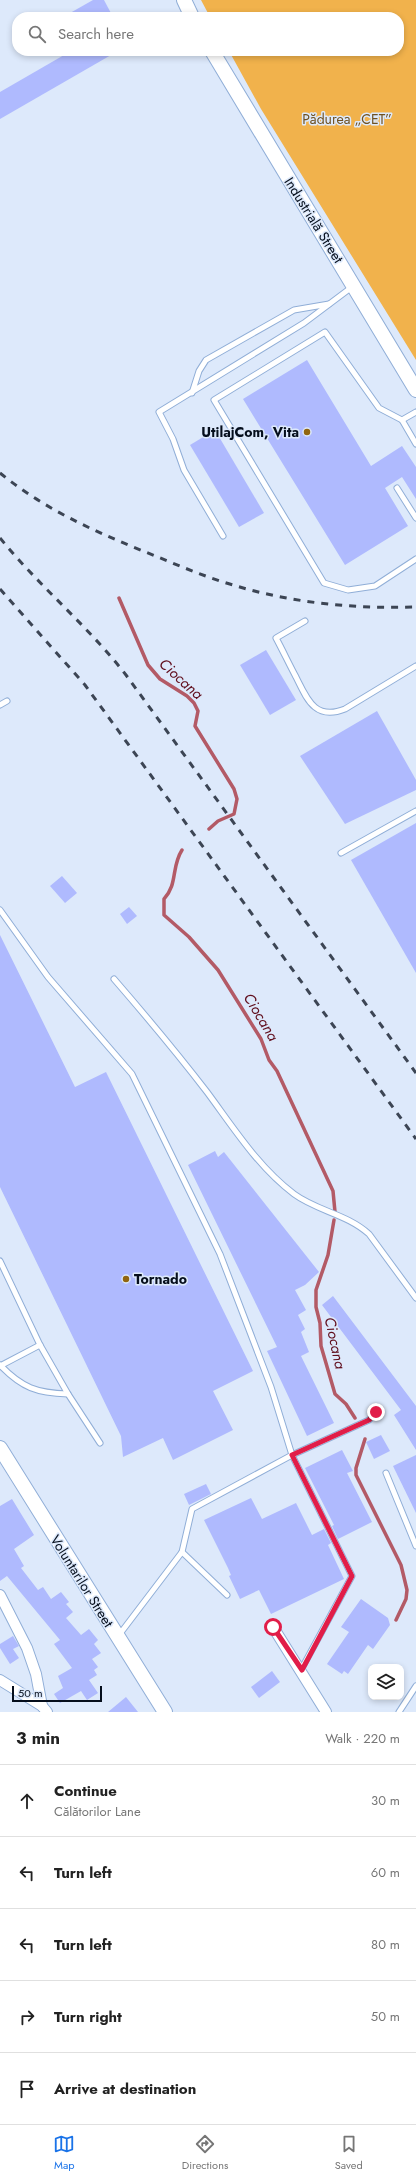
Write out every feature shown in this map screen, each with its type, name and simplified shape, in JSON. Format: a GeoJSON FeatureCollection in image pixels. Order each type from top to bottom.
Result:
{"type":"FeatureCollection","features":[{"type":"Feature","properties":{"kind":"street"},"geometry":{"type":"LineString","coordinates":[[184,0],[190,12]]}},
{"type":"Feature","properties":{"kind":"street","name":"Industrială Street"},"geometry":{"type":"LineString","coordinates":[[215,56],[255,125],[355,285],[416,390]]}},
{"type":"Feature","properties":{"kind":"street","name":"Voluntarilor Street"},"geometry":{"type":"LineString","coordinates":[[0,1448],[165,1712]]}},
{"type":"Feature","properties":{"kind":"street"},"geometry":{"type":"LineString","coordinates":[[0,1595],[27,1648],[36,1674],[45,1709]]}},
{"type":"Feature","properties":{"kind":"street"},"geometry":{"type":"LineString","coordinates":[[273,1627],[302,1670],[326,1712]]}},
{"type":"Feature","properties":{"kind":"street"},"geometry":{"type":"LineString","coordinates":[[0,1680],[45,1709]]}},
{"type":"Feature","properties":{"kind":"lane"},"geometry":{"type":"LineString","coordinates":[[223,536],[184,470],[174,439],[159,412],[304,323],[355,285]]}},
{"type":"Feature","properties":{"kind":"lane"},"geometry":{"type":"LineString","coordinates":[[192,393],[199,371],[206,360],[294,310],[330,304]]}},
{"type":"Feature","properties":{"kind":"lane"},"geometry":{"type":"LineString","coordinates":[[416,444],[402,420],[379,408],[325,332],[214,400],[324,583],[348,590],[375,586],[416,559]]}},
{"type":"Feature","properties":{"kind":"lane"},"geometry":{"type":"LineString","coordinates":[[402,420],[416,412]]}},
{"type":"Feature","properties":{"kind":"lane"},"geometry":{"type":"LineString","coordinates":[[397,488],[416,518]]}},
{"type":"Feature","properties":{"kind":"lane"},"geometry":{"type":"LineString","coordinates":[[305,621],[276,638],[308,701],[321,711],[335,713],[345,709],[416,666]]}},
{"type":"Feature","properties":{"kind":"lane"},"geometry":{"type":"LineString","coordinates":[[0,705],[7,701]]}},
{"type":"Feature","properties":{"kind":"lane"},"geometry":{"type":"LineString","coordinates":[[341,853],[416,811]]}},
{"type":"Feature","properties":{"kind":"lane"},"geometry":{"type":"LineString","coordinates":[[0,910],[48,977],[132,1074],[220,1254],[271,1387],[292,1455],[352,1576],[302,1670]]}},
{"type":"Feature","properties":{"kind":"lane"},"geometry":{"type":"LineString","coordinates":[[114,979],[167,1040],[259,1161],[294,1194],[309,1203],[361,1227],[369,1234],[416,1298]]}},
{"type":"Feature","properties":{"kind":"lane"},"geometry":{"type":"LineString","coordinates":[[1,1265],[40,1345],[68,1394],[100,1443]]}},
{"type":"Feature","properties":{"kind":"lane"},"geometry":{"type":"LineString","coordinates":[[40,1345],[0,1366],[17,1383],[46,1394],[68,1394]]}},
{"type":"Feature","properties":{"kind":"lane"},"geometry":{"type":"LineString","coordinates":[[118,1637],[182,1552],[192,1509],[292,1455],[369,1420],[374,1415],[377,1407]]}},
{"type":"Feature","properties":{"kind":"lane"},"geometry":{"type":"LineString","coordinates":[[386,1473],[416,1546]]}},
{"type":"Feature","properties":{"kind":"lane"},"geometry":{"type":"LineString","coordinates":[[182,1552],[227,1595]]}},
{"type":"Feature","properties":{"kind":"lane"},"geometry":{"type":"LineString","coordinates":[[399,1712],[416,1686]]}},
{"type":"Feature","properties":{"kind":"green space","name":"Pădurea „CET”"},"geometry":{"type":"Polygon","coordinates":[[[201,0],[416,0],[416,360],[261,109],[232,56],[404,56],[404,12],[207,12],[201,0]]]}},
{"type":"Feature","properties":{"kind":"building"},"geometry":{"type":"Polygon","coordinates":[[[93,0],[104,0],[110,12],[72,12],[93,0]]]}},
{"type":"Feature","properties":{"kind":"building"},"geometry":{"type":"Polygon","coordinates":[[[62,56],[109,56],[0,119],[0,92],[62,56]]]}},
{"type":"Feature","properties":{"kind":"building","name":"UtilajCom, Vita"},"geometry":{"type":"Polygon","coordinates":[[[307,360],[371,466],[402,446],[416,467],[416,499],[402,477],[385,488],[408,526],[345,565],[243,399],[307,360]]]}},
{"type":"Feature","properties":{"kind":"building"},"geometry":{"type":"Polygon","coordinates":[[[215,430],[264,513],[239,527],[190,445],[215,430]]]}},
{"type":"Feature","properties":{"kind":"building"},"geometry":{"type":"Polygon","coordinates":[[[266,650],[296,700],[270,715],[240,665],[266,650]]]}},
{"type":"Feature","properties":{"kind":"building"},"geometry":{"type":"Polygon","coordinates":[[[377,711],[416,780],[416,790],[345,824],[300,756],[377,711]]]}},
{"type":"Feature","properties":{"kind":"building"},"geometry":{"type":"Polygon","coordinates":[[[416,823],[416,973],[351,860],[416,823]]]}},
{"type":"Feature","properties":{"kind":"building"},"geometry":{"type":"Polygon","coordinates":[[[62,876],[77,893],[65,903],[50,886],[62,876]]]}},
{"type":"Feature","properties":{"kind":"building"},"geometry":{"type":"Polygon","coordinates":[[[129,907],[137,916],[127,924],[120,914],[129,907]]]}},
{"type":"Feature","properties":{"kind":"building","name":"Tornado"},"geometry":{"type":"Polygon","coordinates":[[[0,935],[75,1087],[106,1072],[253,1371],[213,1391],[233,1430],[173,1460],[163,1438],[123,1457],[121,1436],[0,1187],[0,935]]]}},
{"type":"Feature","properties":{"kind":"building"},"geometry":{"type":"Polygon","coordinates":[[[215,1151],[218,1157],[224,1152],[319,1272],[305,1285],[295,1290],[306,1310],[298,1315],[305,1329],[301,1332],[309,1352],[301,1356],[334,1423],[307,1436],[267,1351],[277,1347],[188,1165],[215,1151]]]}},
{"type":"Feature","properties":{"kind":"building"},"geometry":{"type":"Polygon","coordinates":[[[333,1296],[416,1406],[416,1450],[394,1415],[401,1410],[322,1305],[333,1296]]]}},
{"type":"Feature","properties":{"kind":"building"},"geometry":{"type":"Polygon","coordinates":[[[381,1435],[390,1451],[374,1459],[366,1442],[381,1435]]]}},
{"type":"Feature","properties":{"kind":"building"},"geometry":{"type":"Polygon","coordinates":[[[342,1450],[353,1471],[347,1473],[372,1522],[338,1539],[332,1526],[334,1525],[305,1468],[342,1450]]]}},
{"type":"Feature","properties":{"kind":"building"},"geometry":{"type":"Polygon","coordinates":[[[416,1455],[416,1513],[393,1466],[416,1455]]]}},
{"type":"Feature","properties":{"kind":"building"},"geometry":{"type":"Polygon","coordinates":[[[206,1484],[211,1494],[189,1505],[184,1494],[206,1484]]]}},
{"type":"Feature","properties":{"kind":"building"},"geometry":{"type":"Polygon","coordinates":[[[251,1498],[262,1519],[296,1503],[312,1535],[324,1529],[331,1543],[328,1545],[344,1579],[271,1614],[259,1590],[240,1599],[229,1576],[231,1575],[228,1568],[204,1520],[251,1498]]]}},
{"type":"Feature","properties":{"kind":"building"},"geometry":{"type":"Polygon","coordinates":[[[12,1499],[34,1535],[14,1549],[24,1566],[21,1568],[38,1590],[43,1587],[51,1599],[61,1592],[69,1602],[66,1604],[73,1612],[66,1618],[81,1635],[89,1629],[98,1640],[94,1644],[101,1653],[92,1659],[98,1667],[94,1670],[97,1675],[89,1680],[98,1693],[87,1700],[81,1691],[60,1703],[54,1694],[63,1688],[58,1676],[72,1668],[54,1644],[60,1640],[7,1576],[0,1581],[0,1506],[12,1499]]]}},
{"type":"Feature","properties":{"kind":"building"},"geometry":{"type":"Polygon","coordinates":[[[361,1599],[388,1618],[390,1625],[373,1649],[368,1645],[348,1674],[344,1671],[342,1674],[327,1664],[349,1632],[341,1627],[361,1599]]]}},
{"type":"Feature","properties":{"kind":"building"},"geometry":{"type":"Polygon","coordinates":[[[13,1636],[19,1646],[13,1649],[19,1658],[10,1664],[0,1648],[0,1644],[13,1636]]]}},
{"type":"Feature","properties":{"kind":"building"},"geometry":{"type":"Polygon","coordinates":[[[272,1671],[280,1682],[259,1698],[251,1687],[272,1671]]]}},
{"type":"Feature","properties":{"kind":"building"},"geometry":{"type":"Polygon","coordinates":[[[126,1697],[138,1712],[108,1712],[126,1697]]]}},
{"type":"Feature","properties":{"kind":"waterway","name":"Ciocana"},"geometry":{"type":"LineString","coordinates":[[119,598],[148,665],[160,679],[187,696],[194,703],[198,711],[195,726],[234,789],[237,799],[234,814],[218,821],[209,829]]}},
{"type":"Feature","properties":{"kind":"waterway","name":"Ciocana"},"geometry":{"type":"LineString","coordinates":[[182,850],[171,887],[164,899],[164,915],[189,937],[218,970],[261,1039],[269,1060],[277,1071],[333,1191],[335,1212]]}},
{"type":"Feature","properties":{"kind":"waterway","name":"Ciocana"},"geometry":{"type":"LineString","coordinates":[[334,1220],[328,1255],[316,1290],[316,1307],[320,1323],[321,1346],[335,1394],[346,1404],[355,1418]]}},
{"type":"Feature","properties":{"kind":"waterway","name":"Ciocana"},"geometry":{"type":"LineString","coordinates":[[365,1439],[356,1468],[356,1475],[401,1565],[407,1590],[406,1599],[396,1620]]}},
{"type":"Feature","properties":{"kind":"railway"},"geometry":{"type":"LineString","coordinates":[[0,473],[16,486],[50,508],[86,526],[176,565],[221,581],[255,591],[323,604],[370,607],[416,607]]}},
{"type":"Feature","properties":{"kind":"railway"},"geometry":{"type":"LineString","coordinates":[[0,538],[15,556],[96,640],[126,675],[416,1073]]}},
{"type":"Feature","properties":{"kind":"railway"},"geometry":{"type":"LineString","coordinates":[[0,589],[85,685],[416,1139]]}},
{"type":"Feature","properties":{"kind":"place","name":"UtilajCom, Vita"},"geometry":{"type":"Point","coordinates":[307,432]}},
{"type":"Feature","properties":{"kind":"place","name":"Tornado"},"geometry":{"type":"Point","coordinates":[126,1279]}},
{"type":"Feature","properties":{"kind":"route"},"geometry":{"type":"LineString","coordinates":[[273,1627],[302,1670],[352,1576],[292,1455],[373,1418],[376,1412]]}}]}
